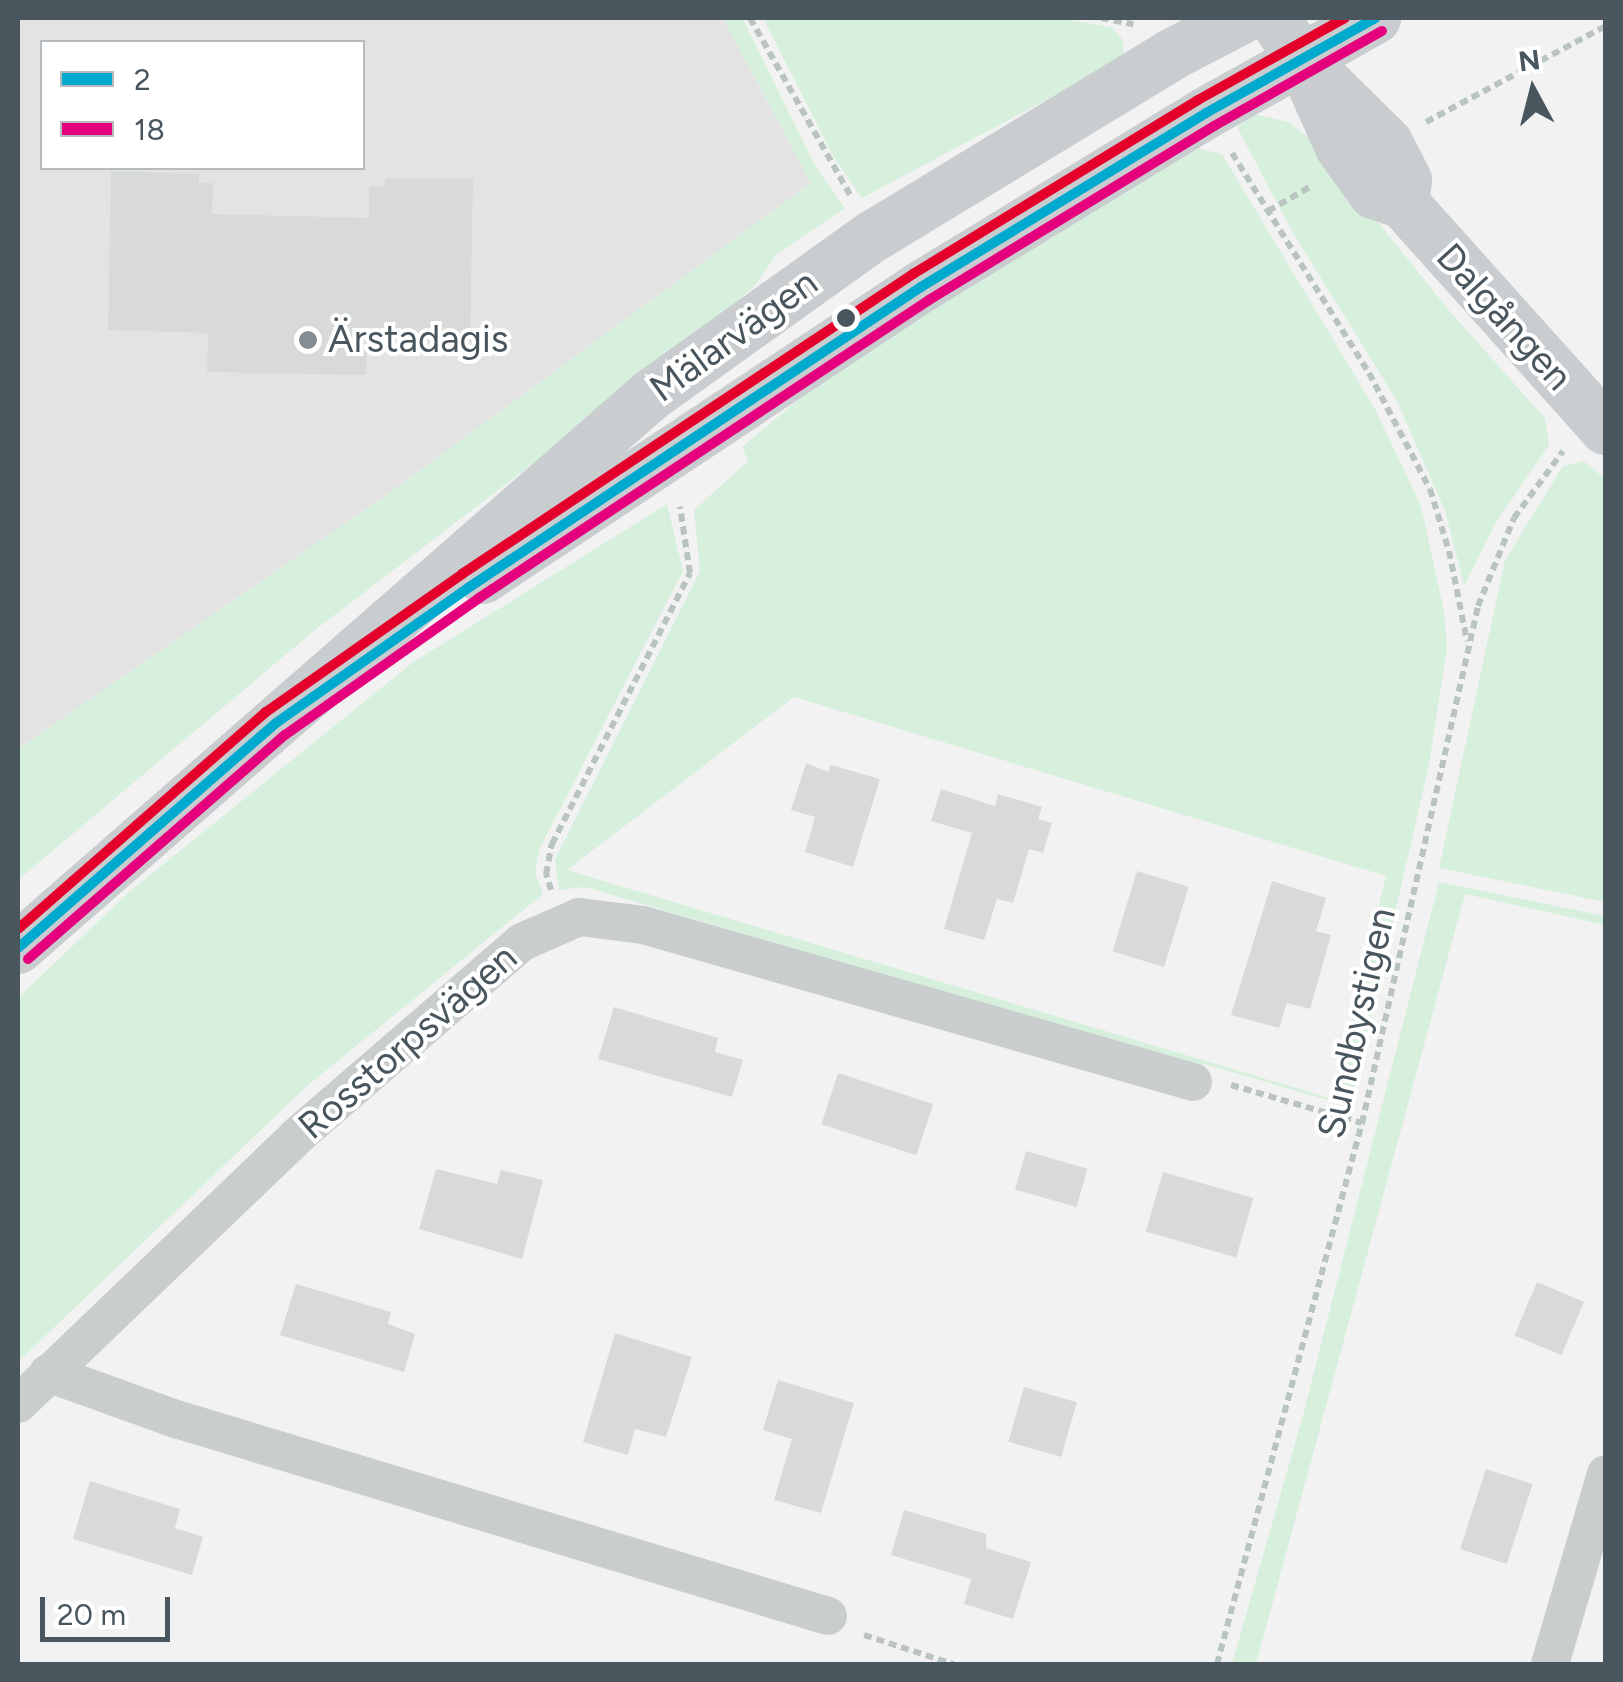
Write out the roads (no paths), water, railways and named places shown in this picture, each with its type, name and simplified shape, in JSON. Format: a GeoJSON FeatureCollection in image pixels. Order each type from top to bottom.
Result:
{"type":"FeatureCollection","features":[{"type":"Feature","properties":{"kind":"main road","name":"Mälarvägen"},"geometry":{"type":"LineString","coordinates":[[18,948],[651,394],[872,238],[1170,55],[1242,18]]}},
{"type":"Feature","properties":{"kind":"main road","name":"Mälarvägen"},"geometry":{"type":"LineString","coordinates":[[276,723],[471,586],[922,287],[1206,113],[1288,39],[1374,18]]}},
{"type":"Feature","properties":{"kind":"main road","name":"Dalgången"},"geometry":{"type":"LineString","coordinates":[[1288,39],[1377,128],[1406,180],[1403,203],[1599,423]]}},
{"type":"Feature","properties":{"kind":"street","name":"Rosstorpsvägen"},"geometry":{"type":"LineString","coordinates":[[18,1404],[296,1137],[522,942],[579,917],[643,925],[1193,1082]]}},
{"type":"Feature","properties":{"kind":"street"},"geometry":{"type":"LineString","coordinates":[[48,1374],[176,1420],[828,1616]]}},
{"type":"Feature","properties":{"kind":"street"},"geometry":{"type":"LineString","coordinates":[[1550,1664],[1597,1538],[1606,1474]]}},
{"type":"Feature","properties":{"kind":"place","name":"Ärstadagis"},"geometry":{"type":"Point","coordinates":[308,340]}}]}
